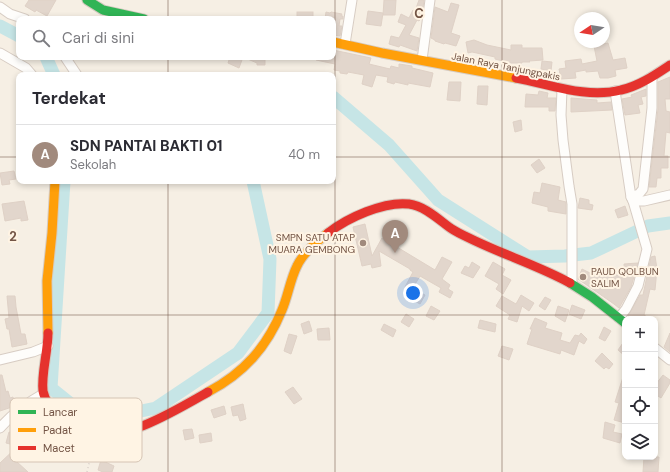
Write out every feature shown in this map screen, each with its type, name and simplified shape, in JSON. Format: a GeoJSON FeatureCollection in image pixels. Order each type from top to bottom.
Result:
{"type":"FeatureCollection","features":[{"type":"Feature","properties":{"kind":"street"},"geometry":{"type":"LineString","coordinates":[[87,0],[103,10],[130,16]]}},
{"type":"Feature","properties":{"kind":"street"},"geometry":{"type":"LineString","coordinates":[[345,44],[352,0]]}},
{"type":"Feature","properties":{"kind":"street"},"geometry":{"type":"LineString","coordinates":[[422,60],[430,0]]}},
{"type":"Feature","properties":{"kind":"street"},"geometry":{"type":"LineString","coordinates":[[0,7],[16,16]]}},
{"type":"Feature","properties":{"kind":"street","name":"Jalan Raya Tanjungpakis"},"geometry":{"type":"LineString","coordinates":[[336,42],[362,49],[524,79],[562,89],[604,93],[638,85],[652,78],[670,65]]}},
{"type":"Feature","properties":{"kind":"street"},"geometry":{"type":"LineString","coordinates":[[0,53],[26,68],[29,72]]}},
{"type":"Feature","properties":{"kind":"street"},"geometry":{"type":"LineString","coordinates":[[67,60],[75,72]]}},
{"type":"Feature","properties":{"kind":"street"},"geometry":{"type":"LineString","coordinates":[[632,199],[643,189],[652,108],[652,78]]}},
{"type":"Feature","properties":{"kind":"street"},"geometry":{"type":"LineString","coordinates":[[562,89],[561,115],[563,140],[572,204],[572,284]]}},
{"type":"Feature","properties":{"kind":"street"},"geometry":{"type":"LineString","coordinates":[[615,91],[632,199],[647,249],[638,286],[624,316]]}},
{"type":"Feature","properties":{"kind":"street"},"geometry":{"type":"LineString","coordinates":[[45,398],[43,394],[48,346],[47,280],[55,184]]}},
{"type":"Feature","properties":{"kind":"street"},"geometry":{"type":"LineString","coordinates":[[632,199],[644,201],[670,195]]}},
{"type":"Feature","properties":{"kind":"street"},"geometry":{"type":"LineString","coordinates":[[142,426],[223,384],[236,376],[247,366],[264,345],[272,331],[284,304],[298,263],[306,253],[330,231],[343,222],[358,214],[372,210],[409,204],[418,206],[454,229],[572,284],[622,321]]}},
{"type":"Feature","properties":{"kind":"street"},"geometry":{"type":"LineString","coordinates":[[0,360],[33,352],[48,346]]}},
{"type":"Feature","properties":{"kind":"street"},"geometry":{"type":"LineString","coordinates":[[658,350],[670,360]]}},
{"type":"Feature","properties":{"kind":"street"},"geometry":{"type":"LineString","coordinates":[[37,398],[43,394]]}},
{"type":"Feature","properties":{"kind":"street"},"geometry":{"type":"LineString","coordinates":[[0,428],[10,418]]}},
{"type":"Feature","properties":{"kind":"path"},"geometry":{"type":"LineString","coordinates":[[88,472],[90,462]]}},
{"type":"Feature","properties":{"kind":"building"},"geometry":{"type":"Polygon","coordinates":[[[29,0],[56,0],[47,16],[36,10],[35,12],[25,6],[29,0]]]}},
{"type":"Feature","properties":{"kind":"building"},"geometry":{"type":"Polygon","coordinates":[[[384,0],[396,0],[395,15],[383,15],[384,0]]]}},
{"type":"Feature","properties":{"kind":"building"},"geometry":{"type":"Polygon","coordinates":[[[419,0],[424,0],[422,16],[419,21],[417,20],[409,35],[419,38],[417,51],[400,45],[399,47],[389,44],[391,36],[399,38],[406,25],[398,22],[401,14],[409,18],[413,10],[415,11],[419,0]]]}},
{"type":"Feature","properties":{"kind":"building"},"geometry":{"type":"Polygon","coordinates":[[[451,3],[459,5],[451,33],[460,36],[456,46],[444,44],[431,38],[435,7],[448,12],[451,3]]]}},
{"type":"Feature","properties":{"kind":"building"},"geometry":{"type":"Polygon","coordinates":[[[368,11],[383,13],[381,26],[366,24],[368,11]]]}},
{"type":"Feature","properties":{"kind":"building"},"geometry":{"type":"Polygon","coordinates":[[[297,12],[313,12],[313,16],[297,16],[297,12]]]}},
{"type":"Feature","properties":{"kind":"building"},"geometry":{"type":"Polygon","coordinates":[[[326,12],[342,14],[341,16],[343,16],[343,19],[340,19],[339,26],[342,26],[340,36],[336,35],[336,16],[325,16],[326,12]]]}},
{"type":"Feature","properties":{"kind":"building"},"geometry":{"type":"Polygon","coordinates":[[[474,40],[487,45],[511,50],[511,45],[522,45],[522,48],[542,48],[543,60],[511,63],[495,59],[495,57],[472,52],[468,53],[466,42],[474,40]]]}},
{"type":"Feature","properties":{"kind":"building"},"geometry":{"type":"Polygon","coordinates":[[[594,48],[609,48],[613,60],[625,58],[627,68],[615,70],[616,76],[608,78],[600,78],[598,71],[586,72],[586,70],[575,72],[576,78],[561,79],[559,69],[566,68],[565,61],[581,59],[582,64],[597,61],[594,48]]]}},
{"type":"Feature","properties":{"kind":"building"},"geometry":{"type":"Polygon","coordinates":[[[336,51],[371,58],[369,64],[390,69],[391,66],[399,68],[399,64],[412,66],[412,68],[433,73],[430,87],[408,83],[408,85],[395,82],[394,84],[387,82],[388,77],[376,75],[372,87],[362,84],[364,75],[348,72],[347,74],[340,73],[340,71],[334,70],[335,64],[316,60],[336,60],[336,51]]]}},
{"type":"Feature","properties":{"kind":"building"},"geometry":{"type":"Polygon","coordinates":[[[229,60],[242,60],[239,68],[228,63],[229,60]]]}},
{"type":"Feature","properties":{"kind":"building"},"geometry":{"type":"Polygon","coordinates":[[[250,60],[265,60],[265,65],[257,65],[257,63],[250,60]]]}},
{"type":"Feature","properties":{"kind":"building"},"geometry":{"type":"Polygon","coordinates":[[[542,61],[552,62],[551,71],[541,69],[542,61]]]}},
{"type":"Feature","properties":{"kind":"building"},"geometry":{"type":"Polygon","coordinates":[[[670,77],[670,99],[665,99],[666,111],[670,112],[670,133],[666,132],[664,156],[668,156],[668,168],[661,168],[661,178],[657,178],[656,187],[649,187],[658,109],[658,82],[670,77]]]}},
{"type":"Feature","properties":{"kind":"building"},"geometry":{"type":"Polygon","coordinates":[[[449,82],[461,82],[460,101],[447,100],[449,82]]]}},
{"type":"Feature","properties":{"kind":"building"},"geometry":{"type":"Polygon","coordinates":[[[478,86],[488,86],[487,105],[477,104],[478,86]]]}},
{"type":"Feature","properties":{"kind":"building"},"geometry":{"type":"Polygon","coordinates":[[[646,89],[646,96],[641,97],[643,104],[638,105],[640,113],[625,115],[622,99],[632,97],[631,95],[646,89]]]}},
{"type":"Feature","properties":{"kind":"building"},"geometry":{"type":"Polygon","coordinates":[[[539,91],[548,93],[547,98],[556,98],[555,111],[549,111],[549,107],[525,107],[526,94],[538,95],[539,91]]]}},
{"type":"Feature","properties":{"kind":"building"},"geometry":{"type":"Polygon","coordinates":[[[571,98],[597,100],[597,103],[611,102],[612,110],[571,112],[571,98]]]}},
{"type":"Feature","properties":{"kind":"building"},"geometry":{"type":"Polygon","coordinates":[[[521,120],[522,130],[515,132],[513,122],[521,120]]]}},
{"type":"Feature","properties":{"kind":"building"},"geometry":{"type":"Polygon","coordinates":[[[539,159],[545,168],[537,173],[531,165],[539,159]]]}},
{"type":"Feature","properties":{"kind":"building"},"geometry":{"type":"Polygon","coordinates":[[[14,171],[16,179],[9,180],[10,184],[2,185],[0,173],[14,171]]]}},
{"type":"Feature","properties":{"kind":"building"},"geometry":{"type":"Polygon","coordinates":[[[542,183],[560,187],[558,200],[566,202],[566,214],[548,211],[548,207],[532,203],[534,192],[540,193],[542,183]]]}},
{"type":"Feature","properties":{"kind":"building"},"geometry":{"type":"Polygon","coordinates":[[[580,198],[589,200],[589,204],[593,205],[592,210],[578,208],[580,198]]]}},
{"type":"Feature","properties":{"kind":"building"},"geometry":{"type":"Polygon","coordinates":[[[24,201],[28,220],[21,221],[21,218],[5,221],[2,204],[24,201]]]}},
{"type":"Feature","properties":{"kind":"building"},"geometry":{"type":"Polygon","coordinates":[[[625,206],[628,215],[618,218],[615,210],[625,206]]]}},
{"type":"Feature","properties":{"kind":"building"},"geometry":{"type":"Polygon","coordinates":[[[365,224],[372,256],[382,238],[435,270],[442,257],[452,262],[442,279],[450,285],[448,289],[453,292],[450,298],[439,292],[441,288],[420,276],[411,291],[405,287],[413,272],[379,251],[381,266],[372,268],[371,264],[362,266],[353,227],[365,224]]]}},
{"type":"Feature","properties":{"kind":"building"},"geometry":{"type":"Polygon","coordinates":[[[655,256],[657,269],[655,290],[650,289],[644,315],[646,316],[628,316],[640,295],[643,295],[651,257],[655,256]]]}},
{"type":"Feature","properties":{"kind":"building"},"geometry":{"type":"Polygon","coordinates":[[[472,262],[480,267],[473,278],[461,273],[465,266],[469,268],[472,262]]]}},
{"type":"Feature","properties":{"kind":"building"},"geometry":{"type":"Polygon","coordinates":[[[493,262],[505,269],[502,275],[511,280],[503,294],[496,289],[499,284],[485,276],[493,262]]]}},
{"type":"Feature","properties":{"kind":"building"},"geometry":{"type":"Polygon","coordinates":[[[638,263],[631,287],[619,308],[578,279],[582,269],[594,275],[595,272],[613,278],[614,274],[625,278],[624,264],[638,263]]]}},
{"type":"Feature","properties":{"kind":"building"},"geometry":{"type":"Polygon","coordinates":[[[416,290],[425,295],[420,304],[411,299],[416,290]]]}},
{"type":"Feature","properties":{"kind":"building"},"geometry":{"type":"Polygon","coordinates":[[[521,295],[534,303],[529,311],[522,306],[517,322],[508,319],[510,315],[496,306],[502,296],[516,304],[521,295]]]}},
{"type":"Feature","properties":{"kind":"building"},"geometry":{"type":"Polygon","coordinates":[[[7,296],[15,296],[21,334],[25,334],[27,344],[12,347],[9,329],[7,329],[5,319],[9,318],[7,296]]]}},
{"type":"Feature","properties":{"kind":"building"},"geometry":{"type":"Polygon","coordinates":[[[545,297],[551,300],[545,310],[539,306],[545,297]]]}},
{"type":"Feature","properties":{"kind":"building"},"geometry":{"type":"Polygon","coordinates":[[[572,305],[585,310],[581,319],[569,314],[572,305]]]}},
{"type":"Feature","properties":{"kind":"building"},"geometry":{"type":"Polygon","coordinates":[[[431,306],[440,311],[434,320],[426,316],[431,306]]]}},
{"type":"Feature","properties":{"kind":"building"},"geometry":{"type":"Polygon","coordinates":[[[558,306],[569,310],[565,322],[555,316],[558,306]]]}},
{"type":"Feature","properties":{"kind":"building"},"geometry":{"type":"Polygon","coordinates":[[[406,314],[414,319],[409,327],[401,322],[406,314]]]}},
{"type":"Feature","properties":{"kind":"building"},"geometry":{"type":"Polygon","coordinates":[[[535,318],[547,323],[545,328],[562,333],[560,340],[570,343],[575,335],[579,336],[581,333],[587,339],[584,344],[579,341],[574,355],[561,350],[560,354],[527,344],[532,329],[530,329],[535,318]]]}},
{"type":"Feature","properties":{"kind":"building"},"geometry":{"type":"Polygon","coordinates":[[[480,320],[496,324],[495,332],[478,328],[480,320]]]}},
{"type":"Feature","properties":{"kind":"building"},"geometry":{"type":"Polygon","coordinates":[[[309,321],[312,331],[304,334],[301,324],[309,321]]]}},
{"type":"Feature","properties":{"kind":"building"},"geometry":{"type":"Polygon","coordinates":[[[384,324],[396,330],[393,337],[381,330],[384,324]]]}},
{"type":"Feature","properties":{"kind":"building"},"geometry":{"type":"Polygon","coordinates":[[[604,327],[611,331],[605,341],[599,338],[604,327]]]}},
{"type":"Feature","properties":{"kind":"building"},"geometry":{"type":"Polygon","coordinates":[[[329,328],[330,340],[318,340],[317,329],[329,328]]]}},
{"type":"Feature","properties":{"kind":"building"},"geometry":{"type":"Polygon","coordinates":[[[670,333],[670,352],[664,347],[670,333]]]}},
{"type":"Feature","properties":{"kind":"building"},"geometry":{"type":"Polygon","coordinates":[[[289,334],[297,336],[291,354],[284,351],[289,334]]]}},
{"type":"Feature","properties":{"kind":"building"},"geometry":{"type":"Polygon","coordinates":[[[622,344],[622,353],[618,350],[622,344]]]}},
{"type":"Feature","properties":{"kind":"building"},"geometry":{"type":"Polygon","coordinates":[[[502,346],[513,349],[509,360],[498,356],[502,346]]]}},
{"type":"Feature","properties":{"kind":"building"},"geometry":{"type":"Polygon","coordinates":[[[602,353],[613,364],[609,369],[606,367],[604,369],[595,361],[602,353]]]}},
{"type":"Feature","properties":{"kind":"building"},"geometry":{"type":"Polygon","coordinates":[[[0,375],[2,375],[6,392],[8,391],[10,398],[10,408],[0,411],[0,375]]]}},
{"type":"Feature","properties":{"kind":"building"},"geometry":{"type":"Polygon","coordinates":[[[663,375],[670,380],[670,383],[661,398],[658,396],[658,381],[663,375]]]}},
{"type":"Feature","properties":{"kind":"building"},"geometry":{"type":"Polygon","coordinates":[[[622,380],[622,422],[614,420],[619,403],[615,402],[622,380]]]}},
{"type":"Feature","properties":{"kind":"building"},"geometry":{"type":"Polygon","coordinates":[[[293,387],[302,399],[294,404],[285,392],[293,387]]]}},
{"type":"Feature","properties":{"kind":"building"},"geometry":{"type":"Polygon","coordinates":[[[243,404],[246,419],[240,421],[238,415],[233,416],[231,407],[243,404]]]}},
{"type":"Feature","properties":{"kind":"building"},"geometry":{"type":"Polygon","coordinates":[[[224,406],[226,414],[214,418],[211,410],[224,406]]]}},
{"type":"Feature","properties":{"kind":"building"},"geometry":{"type":"Polygon","coordinates":[[[605,422],[615,425],[613,432],[622,434],[620,443],[603,438],[605,422]]]}},
{"type":"Feature","properties":{"kind":"building"},"geometry":{"type":"Polygon","coordinates":[[[192,429],[194,438],[185,440],[183,430],[192,429]]]}},
{"type":"Feature","properties":{"kind":"building"},"geometry":{"type":"Polygon","coordinates":[[[9,432],[10,432],[10,444],[6,443],[9,432]]]}},
{"type":"Feature","properties":{"kind":"building"},"geometry":{"type":"Polygon","coordinates":[[[211,433],[212,441],[200,443],[199,435],[211,433]]]}},
{"type":"Feature","properties":{"kind":"building"},"geometry":{"type":"Polygon","coordinates":[[[10,454],[10,462],[17,462],[28,472],[0,472],[0,463],[10,454]]]}},
{"type":"Feature","properties":{"kind":"building"},"geometry":{"type":"Polygon","coordinates":[[[659,457],[658,472],[643,472],[644,460],[658,460],[659,457]]]}},
{"type":"Feature","properties":{"kind":"building"},"geometry":{"type":"Polygon","coordinates":[[[100,462],[105,462],[114,466],[112,472],[103,472],[98,470],[100,462]]]}},
{"type":"Feature","properties":{"kind":"waterway"},"geometry":{"type":"LineString","coordinates":[[0,26],[16,34]]}},
{"type":"Feature","properties":{"kind":"waterway"},"geometry":{"type":"LineString","coordinates":[[47,60],[53,72]]}},
{"type":"Feature","properties":{"kind":"waterway"},"geometry":{"type":"LineString","coordinates":[[336,100],[389,145],[438,200],[528,257],[565,256],[591,253],[648,226],[670,223]]}},
{"type":"Feature","properties":{"kind":"waterway"},"geometry":{"type":"LineString","coordinates":[[63,398],[51,388],[64,184]]}},
{"type":"Feature","properties":{"kind":"waterway"},"geometry":{"type":"LineString","coordinates":[[142,411],[156,408],[238,353],[268,313],[270,259],[254,184]]}},
{"type":"Feature","properties":{"kind":"traffic: fast"},"geometry":{"type":"LineString","coordinates":[[87,0],[103,10],[130,16]]}},
{"type":"Feature","properties":{"kind":"traffic: fast"},"geometry":{"type":"LineString","coordinates":[[570,283],[592,297],[622,321]]}},
{"type":"Feature","properties":{"kind":"traffic: slow"},"geometry":{"type":"LineString","coordinates":[[336,43],[382,53],[516,78]]}},
{"type":"Feature","properties":{"kind":"traffic: slow"},"geometry":{"type":"LineString","coordinates":[[48,333],[47,281],[55,184]]}},
{"type":"Feature","properties":{"kind":"traffic: slow"},"geometry":{"type":"LineString","coordinates":[[208,392],[233,376],[253,358],[269,336],[276,323],[300,261],[310,248],[328,233]]}},
{"type":"Feature","properties":{"kind":"traffic: jam"},"geometry":{"type":"LineString","coordinates":[[516,78],[581,92],[608,92],[634,86],[647,80],[670,65]]}},
{"type":"Feature","properties":{"kind":"traffic: jam"},"geometry":{"type":"LineString","coordinates":[[328,233],[355,216],[377,208],[399,204],[415,205],[435,216],[460,234],[570,283]]}},
{"type":"Feature","properties":{"kind":"traffic: jam"},"geometry":{"type":"LineString","coordinates":[[46,398],[43,391],[43,377],[48,333]]}},
{"type":"Feature","properties":{"kind":"traffic: jam"},"geometry":{"type":"LineString","coordinates":[[142,426],[208,392]]}},
{"type":"Feature","properties":{"kind":"place","name":"SMPN SATU ATAP MUARA GEMBONG"},"geometry":{"type":"Point","coordinates":[363,243]}},
{"type":"Feature","properties":{"kind":"place","name":"SDN PANTAI BAKTI 01"},"geometry":{"type":"Point","coordinates":[395,253]}},
{"type":"Feature","properties":{"kind":"place","name":"PAUD QOLBUN SALIM"},"geometry":{"type":"Point","coordinates":[583,277]}}]}
